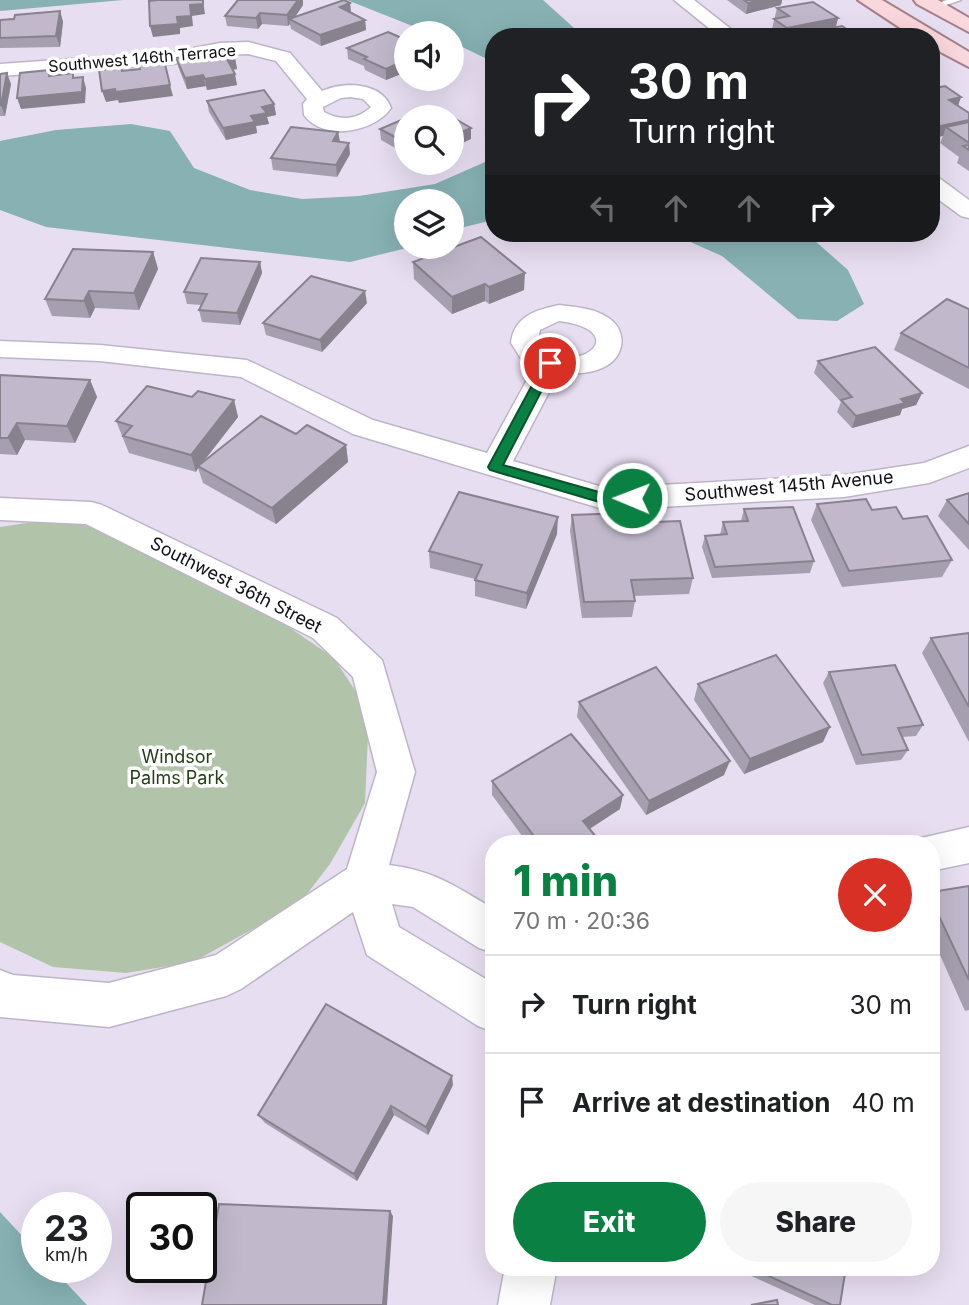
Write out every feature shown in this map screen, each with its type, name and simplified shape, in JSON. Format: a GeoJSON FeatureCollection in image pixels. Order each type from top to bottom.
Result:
{"type":"FeatureCollection","features":[{"type":"Feature","properties":{"kind":"main road"},"geometry":{"type":"LineString","coordinates":[[868,0],[915,28]]}},
{"type":"Feature","properties":{"kind":"main road"},"geometry":{"type":"LineString","coordinates":[[929,3],[969,26]]}},
{"type":"Feature","properties":{"kind":"main road"},"geometry":{"type":"LineString","coordinates":[[940,43],[969,61]]}},
{"type":"Feature","properties":{"kind":"street"},"geometry":{"type":"LineString","coordinates":[[683,0],[720,28]]}},
{"type":"Feature","properties":{"kind":"street","name":"Southwest 146th Terrace"},"geometry":{"type":"LineString","coordinates":[[0,70],[173,58],[220,49],[248,48],[283,57],[318,99]]}},
{"type":"Feature","properties":{"kind":"street"},"geometry":{"type":"LineString","coordinates":[[940,190],[969,211]]}},
{"type":"Feature","properties":{"kind":"street","name":"Southwest 145th Avenue"},"geometry":{"type":"LineString","coordinates":[[0,349],[100,353],[247,369],[363,427],[606,499],[844,485],[929,473],[969,456]]}},
{"type":"Feature","properties":{"kind":"street"},"geometry":{"type":"LineString","coordinates":[[495,467],[550,363]]}},
{"type":"Feature","properties":{"kind":"street","name":"Southwest 36th Street"},"geometry":{"type":"LineString","coordinates":[[0,509],[91,513],[325,628],[369,670],[396,772],[364,881]]}},
{"type":"Feature","properties":{"kind":"street"},"geometry":{"type":"LineString","coordinates":[[940,850],[969,845]]}},
{"type":"Feature","properties":{"kind":"street"},"geometry":{"type":"LineString","coordinates":[[0,992],[6,997],[109,1005],[226,974],[364,881],[419,888],[485,928]]}},
{"type":"Feature","properties":{"kind":"street"},"geometry":{"type":"LineString","coordinates":[[364,881],[382,940],[485,1004]]}},
{"type":"Feature","properties":{"kind":"street"},"geometry":{"type":"LineString","coordinates":[[524,1305],[529,1276]]}},
{"type":"Feature","properties":{"kind":"lane"},"geometry":{"type":"LineString","coordinates":[[929,3],[957,0]]}},
{"type":"Feature","properties":{"kind":"green space","name":"Windsor Palms Park"},"geometry":{"type":"Polygon","coordinates":[[[53,519],[107,530],[258,606],[334,658],[369,712],[365,803],[330,864],[300,903],[193,962],[126,973],[53,967],[0,942],[0,527],[53,519]]]}},
{"type":"Feature","properties":{"kind":"shaded area"},"geometry":{"type":"Polygon","coordinates":[[[0,0],[123,0],[0,11],[0,0]]]}},
{"type":"Feature","properties":{"kind":"shaded area"},"geometry":{"type":"Polygon","coordinates":[[[347,0],[543,0],[574,28],[485,28],[485,58],[464,48],[464,21],[400,21],[347,0]]]}},
{"type":"Feature","properties":{"kind":"shaded area"},"geometry":{"type":"Polygon","coordinates":[[[131,124],[170,131],[194,168],[250,190],[302,199],[359,196],[394,190],[394,251],[350,262],[46,227],[0,210],[0,141],[56,130],[131,124]]]}},
{"type":"Feature","properties":{"kind":"shaded area"},"geometry":{"type":"Polygon","coordinates":[[[485,162],[485,222],[464,227],[464,189],[403,189],[435,184],[455,175],[464,175],[464,171],[485,162]]]}},
{"type":"Feature","properties":{"kind":"shaded area"},"geometry":{"type":"Polygon","coordinates":[[[690,242],[816,242],[848,270],[864,304],[837,321],[798,319],[722,256],[690,242]]]}},
{"type":"Feature","properties":{"kind":"shaded area"},"geometry":{"type":"Polygon","coordinates":[[[0,1212],[21,1235],[21,1283],[66,1283],[87,1305],[0,1305],[0,1212]]]}},
{"type":"Feature","properties":{"kind":"building"},"geometry":{"type":"Polygon","coordinates":[[[203,0],[203,4],[190,5],[191,16],[177,17],[178,24],[150,26],[149,1],[203,0]]]}},
{"type":"Feature","properties":{"kind":"building"},"geometry":{"type":"Polygon","coordinates":[[[238,0],[298,0],[287,15],[260,13],[256,18],[225,16],[238,0]]]}},
{"type":"Feature","properties":{"kind":"building"},"geometry":{"type":"Polygon","coordinates":[[[344,0],[350,3],[340,7],[365,20],[320,35],[289,19],[344,0]]]}},
{"type":"Feature","properties":{"kind":"building"},"geometry":{"type":"Polygon","coordinates":[[[813,2],[838,18],[787,28],[774,19],[789,16],[777,8],[813,2]]]}},
{"type":"Feature","properties":{"kind":"building"},"geometry":{"type":"Polygon","coordinates":[[[60,11],[56,36],[0,38],[0,20],[14,19],[15,15],[60,11]]]}},
{"type":"Feature","properties":{"kind":"building"},"geometry":{"type":"Polygon","coordinates":[[[388,32],[394,35],[394,65],[386,69],[347,48],[388,32]]]}},
{"type":"Feature","properties":{"kind":"building"},"geometry":{"type":"Polygon","coordinates":[[[230,50],[235,58],[227,59],[235,74],[205,79],[203,75],[185,78],[176,58],[230,50]]]}},
{"type":"Feature","properties":{"kind":"building"},"geometry":{"type":"Polygon","coordinates":[[[164,60],[170,85],[116,92],[115,89],[102,91],[99,70],[121,67],[122,71],[140,69],[139,63],[164,60]]]}},
{"type":"Feature","properties":{"kind":"building"},"geometry":{"type":"Polygon","coordinates":[[[50,70],[49,76],[73,73],[73,78],[83,77],[82,92],[17,98],[20,73],[50,70]]]}},
{"type":"Feature","properties":{"kind":"building"},"geometry":{"type":"Polygon","coordinates":[[[7,73],[1,105],[0,105],[0,74],[7,73]]]}},
{"type":"Feature","properties":{"kind":"building"},"geometry":{"type":"Polygon","coordinates":[[[945,86],[961,97],[949,100],[969,113],[969,120],[940,126],[940,87],[945,86]]]}},
{"type":"Feature","properties":{"kind":"building"},"geometry":{"type":"Polygon","coordinates":[[[264,90],[274,104],[262,107],[267,113],[251,116],[255,122],[223,128],[207,101],[264,90]]]}},
{"type":"Feature","properties":{"kind":"building"},"geometry":{"type":"Polygon","coordinates":[[[969,122],[969,143],[946,127],[969,122]]]}},
{"type":"Feature","properties":{"kind":"building"},"geometry":{"type":"Polygon","coordinates":[[[394,123],[394,137],[380,129],[394,123]]]}},
{"type":"Feature","properties":{"kind":"building"},"geometry":{"type":"Polygon","coordinates":[[[291,127],[338,132],[333,141],[349,143],[336,165],[271,158],[291,127]]]}},
{"type":"Feature","properties":{"kind":"building"},"geometry":{"type":"Polygon","coordinates":[[[481,237],[525,273],[489,287],[485,284],[452,297],[413,262],[421,259],[464,259],[464,243],[481,237]]]}},
{"type":"Feature","properties":{"kind":"building"},"geometry":{"type":"Polygon","coordinates":[[[73,249],[153,252],[134,293],[89,291],[84,301],[45,299],[73,249]]]}},
{"type":"Feature","properties":{"kind":"building"},"geometry":{"type":"Polygon","coordinates":[[[201,258],[260,262],[237,313],[199,310],[207,294],[184,292],[201,258]]]}},
{"type":"Feature","properties":{"kind":"building"},"geometry":{"type":"Polygon","coordinates":[[[311,276],[365,291],[320,340],[263,323],[311,276]]]}},
{"type":"Feature","properties":{"kind":"building"},"geometry":{"type":"Polygon","coordinates":[[[947,299],[969,309],[969,368],[901,333],[947,299]]]}},
{"type":"Feature","properties":{"kind":"building"},"geometry":{"type":"Polygon","coordinates":[[[875,347],[922,393],[901,399],[905,403],[856,416],[841,400],[852,397],[818,361],[875,347]]]}},
{"type":"Feature","properties":{"kind":"building"},"geometry":{"type":"Polygon","coordinates":[[[0,375],[90,380],[67,426],[17,423],[8,438],[0,438],[0,375]]]}},
{"type":"Feature","properties":{"kind":"building"},"geometry":{"type":"Polygon","coordinates":[[[147,386],[192,397],[198,391],[234,400],[191,455],[123,436],[132,426],[116,421],[147,386]]]}},
{"type":"Feature","properties":{"kind":"building"},"geometry":{"type":"Polygon","coordinates":[[[261,416],[296,434],[307,425],[346,445],[272,508],[198,466],[261,416]]]}},
{"type":"Feature","properties":{"kind":"building"},"geometry":{"type":"Polygon","coordinates":[[[459,492],[558,517],[527,593],[475,580],[482,565],[429,551],[459,492]]]}},
{"type":"Feature","properties":{"kind":"building"},"geometry":{"type":"Polygon","coordinates":[[[969,493],[969,524],[947,500],[969,493]]]}},
{"type":"Feature","properties":{"kind":"building"},"geometry":{"type":"Polygon","coordinates":[[[866,499],[872,510],[896,507],[903,519],[927,516],[952,560],[849,571],[817,504],[866,499]]]}},
{"type":"Feature","properties":{"kind":"building"},"geometry":{"type":"Polygon","coordinates":[[[793,507],[814,561],[715,567],[705,536],[727,534],[723,522],[748,521],[744,509],[793,507]]]}},
{"type":"Feature","properties":{"kind":"building"},"geometry":{"type":"Polygon","coordinates":[[[624,513],[626,523],[680,521],[693,578],[631,580],[635,601],[584,602],[572,515],[624,513]]]}},
{"type":"Feature","properties":{"kind":"building"},"geometry":{"type":"Polygon","coordinates":[[[969,633],[969,707],[931,638],[969,633]]]}},
{"type":"Feature","properties":{"kind":"building"},"geometry":{"type":"Polygon","coordinates":[[[776,655],[830,727],[750,759],[698,684],[776,655]]]}},
{"type":"Feature","properties":{"kind":"building"},"geometry":{"type":"Polygon","coordinates":[[[895,665],[923,725],[898,728],[908,750],[862,755],[829,672],[895,665]]]}},
{"type":"Feature","properties":{"kind":"building"},"geometry":{"type":"Polygon","coordinates":[[[656,667],[730,761],[649,801],[579,702],[656,667]]]}},
{"type":"Feature","properties":{"kind":"building"},"geometry":{"type":"Polygon","coordinates":[[[571,734],[623,795],[583,821],[595,835],[533,835],[492,781],[571,734]]]}},
{"type":"Feature","properties":{"kind":"building"},"geometry":{"type":"Polygon","coordinates":[[[969,886],[969,980],[940,918],[940,891],[969,886]]]}},
{"type":"Feature","properties":{"kind":"building"},"geometry":{"type":"Polygon","coordinates":[[[326,1004],[452,1076],[426,1127],[391,1106],[354,1174],[258,1115],[326,1004]]]}},
{"type":"Feature","properties":{"kind":"building"},"geometry":{"type":"Polygon","coordinates":[[[219,1204],[390,1211],[383,1305],[202,1305],[206,1283],[217,1283],[219,1204]]]}},
{"type":"Feature","properties":{"kind":"building"},"geometry":{"type":"Polygon","coordinates":[[[769,1276],[845,1276],[840,1305],[832,1305],[769,1276]]]}},
{"type":"Feature","properties":{"kind":"building"},"geometry":{"type":"Polygon","coordinates":[[[777,1300],[778,1305],[751,1305],[777,1300]]]}},
{"type":"Feature","properties":{"kind":"route"},"geometry":{"type":"LineString","coordinates":[[550,363],[495,467],[606,499],[632,498]]}}]}
